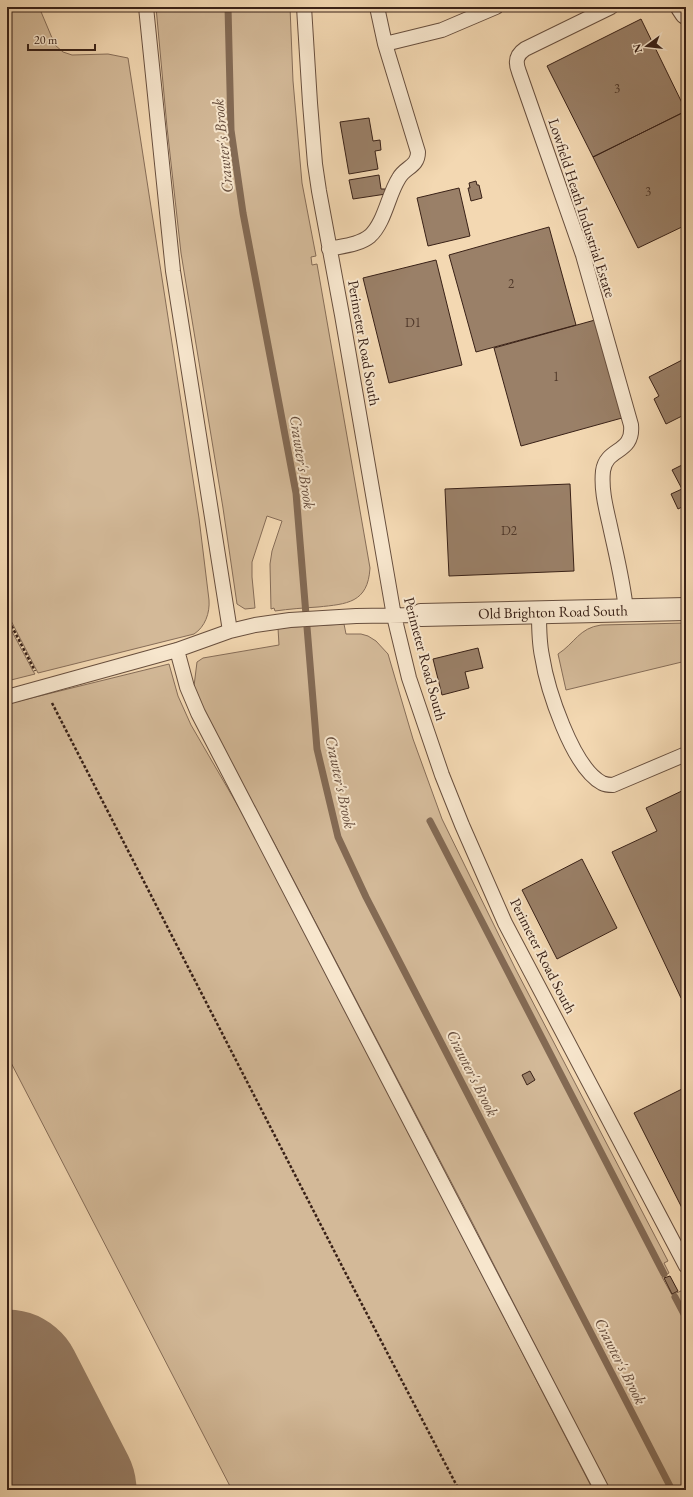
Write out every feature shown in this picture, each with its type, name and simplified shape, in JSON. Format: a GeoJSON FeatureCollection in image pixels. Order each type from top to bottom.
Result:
{"type":"FeatureCollection","features":[{"type":"Feature","properties":{"kind":"street"},"geometry":{"type":"LineString","coordinates":[[682,7],[686,13]]}},
{"type":"Feature","properties":{"kind":"street","name":"Old Brighton Road South"},"geometry":{"type":"LineString","coordinates":[[421,615],[686,609]]}},
{"type":"Feature","properties":{"kind":"lane"},"geometry":{"type":"LineString","coordinates":[[146,7],[173,270],[230,631]]}},
{"type":"Feature","properties":{"kind":"lane","name":"Perimeter Road South"},"geometry":{"type":"LineString","coordinates":[[304,7],[315,164],[394,616],[409,678],[442,775],[505,923],[686,1266]]}},
{"type":"Feature","properties":{"kind":"lane"},"geometry":{"type":"LineString","coordinates":[[329,249],[360,242],[370,235],[379,223],[398,178],[405,170],[414,165],[418,157],[418,152],[385,44],[377,7]]}},
{"type":"Feature","properties":{"kind":"lane"},"geometry":{"type":"LineString","coordinates":[[385,44],[442,30],[496,7]]}},
{"type":"Feature","properties":{"kind":"lane","name":"Lowfield Heath Industrial Estate"},"geometry":{"type":"LineString","coordinates":[[611,7],[525,49],[516,60],[585,262],[630,419],[632,430],[630,439],[628,443],[610,457],[605,464],[602,475],[604,497],[621,575],[626,610]]}},
{"type":"Feature","properties":{"kind":"lane"},"geometry":{"type":"LineString","coordinates":[[539,613],[541,654],[550,690],[568,737],[580,760],[594,778],[601,783],[614,785],[686,754]]}},
{"type":"Feature","properties":{"kind":"lane"},"geometry":{"type":"LineString","coordinates":[[7,697],[177,650],[230,631],[255,625],[290,620],[321,618],[421,615]]}},
{"type":"Feature","properties":{"kind":"lane"},"geometry":{"type":"LineString","coordinates":[[177,650],[187,688],[198,713],[602,1490]]}},
{"type":"Feature","properties":{"kind":"path"},"geometry":{"type":"LineString","coordinates":[[7,617],[347,1277],[459,1490]]}},
{"type":"Feature","properties":{"kind":"shaded area"},"geometry":{"type":"Polygon","coordinates":[[[7,7],[39,7],[55,45],[63,52],[72,55],[108,54],[128,58],[199,518],[209,600],[209,610],[204,624],[194,634],[38,673],[7,613],[7,7]]]}},
{"type":"Feature","properties":{"kind":"shaded area"},"geometry":{"type":"Polygon","coordinates":[[[156,7],[290,7],[293,81],[302,183],[316,256],[311,257],[312,265],[317,264],[370,568],[365,588],[354,600],[347,603],[275,611],[274,608],[271,609],[270,564],[272,551],[282,521],[267,516],[252,562],[255,608],[245,609],[237,604],[223,508],[181,253],[156,7]]]}},
{"type":"Feature","properties":{"kind":"shaded area"},"geometry":{"type":"Polygon","coordinates":[[[7,622],[33,671],[35,674],[7,681],[7,622]]]}},
{"type":"Feature","properties":{"kind":"shaded area"},"geometry":{"type":"Polygon","coordinates":[[[686,623],[686,661],[566,690],[558,654],[587,629],[601,625],[686,623]]]}},
{"type":"Feature","properties":{"kind":"shaded area"},"geometry":{"type":"Polygon","coordinates":[[[344,624],[346,634],[361,634],[368,636],[376,641],[388,654],[413,739],[442,819],[516,970],[668,1261],[664,1263],[669,1273],[662,1277],[672,1295],[683,1290],[686,1295],[686,1490],[609,1490],[469,1216],[272,839],[208,724],[194,686],[197,662],[203,658],[279,645],[278,628],[344,624]]]}},
{"type":"Feature","properties":{"kind":"shaded area"},"geometry":{"type":"Polygon","coordinates":[[[169,664],[178,696],[191,725],[256,837],[593,1490],[232,1490],[7,1055],[7,704],[169,664]]]}},
{"type":"Feature","properties":{"kind":"building"},"geometry":{"type":"Polygon","coordinates":[[[641,19],[686,111],[593,157],[547,66],[641,19]]]}},
{"type":"Feature","properties":{"kind":"building"},"geometry":{"type":"Polygon","coordinates":[[[686,111],[686,225],[638,248],[593,157],[686,111]]]}},
{"type":"Feature","properties":{"kind":"building"},"geometry":{"type":"Polygon","coordinates":[[[369,118],[373,141],[380,140],[381,150],[375,151],[378,169],[349,174],[340,122],[369,118]]]}},
{"type":"Feature","properties":{"kind":"building"},"geometry":{"type":"Polygon","coordinates":[[[379,175],[381,189],[385,189],[386,194],[353,199],[349,180],[379,175]]]}},
{"type":"Feature","properties":{"kind":"building"},"geometry":{"type":"Polygon","coordinates":[[[476,181],[477,185],[479,185],[482,198],[471,201],[468,188],[470,188],[469,183],[476,181]]]}},
{"type":"Feature","properties":{"kind":"building"},"geometry":{"type":"Polygon","coordinates":[[[459,188],[470,236],[428,246],[417,198],[459,188]]]}},
{"type":"Feature","properties":{"kind":"building"},"geometry":{"type":"Polygon","coordinates":[[[549,227],[576,325],[476,352],[449,255],[549,227]]]}},
{"type":"Feature","properties":{"kind":"building"},"geometry":{"type":"Polygon","coordinates":[[[436,260],[462,365],[389,383],[363,278],[436,260]]]}},
{"type":"Feature","properties":{"kind":"building"},"geometry":{"type":"Polygon","coordinates":[[[595,320],[622,418],[521,446],[494,348],[595,320]]]}},
{"type":"Feature","properties":{"kind":"building"},"geometry":{"type":"Polygon","coordinates":[[[686,358],[686,414],[666,424],[654,399],[659,396],[649,377],[686,358]]]}},
{"type":"Feature","properties":{"kind":"building"},"geometry":{"type":"Polygon","coordinates":[[[686,463],[686,505],[678,509],[671,494],[682,489],[672,470],[686,463]]]}},
{"type":"Feature","properties":{"kind":"building"},"geometry":{"type":"Polygon","coordinates":[[[570,484],[574,571],[449,576],[445,489],[570,484]]]}},
{"type":"Feature","properties":{"kind":"building"},"geometry":{"type":"Polygon","coordinates":[[[478,648],[483,668],[465,672],[469,688],[442,695],[433,659],[478,648]]]}},
{"type":"Feature","properties":{"kind":"building"},"geometry":{"type":"Polygon","coordinates":[[[686,789],[686,995],[681,998],[612,852],[657,831],[646,808],[686,789]]]}},
{"type":"Feature","properties":{"kind":"building"},"geometry":{"type":"Polygon","coordinates":[[[582,859],[617,928],[557,959],[522,890],[582,859]]]}},
{"type":"Feature","properties":{"kind":"building"},"geometry":{"type":"Polygon","coordinates":[[[530,1071],[535,1080],[527,1085],[522,1075],[530,1071]]]}},
{"type":"Feature","properties":{"kind":"building"},"geometry":{"type":"Polygon","coordinates":[[[686,1087],[686,1206],[682,1208],[634,1113],[686,1087]]]}},
{"type":"Feature","properties":{"kind":"building"},"geometry":{"type":"Polygon","coordinates":[[[670,1276],[678,1291],[672,1294],[664,1278],[670,1276]]]}},
{"type":"Feature","properties":{"kind":"waterway","name":"Crawter's Brook"},"geometry":{"type":"LineString","coordinates":[[228,7],[231,130],[243,213],[296,493],[317,749],[338,837],[366,897],[672,1490]]}},
{"type":"Feature","properties":{"kind":"waterway"},"geometry":{"type":"LineString","coordinates":[[430,821],[664,1274]]}},
{"type":"Feature","properties":{"kind":"waterway"},"geometry":{"type":"LineString","coordinates":[[675,1297],[686,1318]]}},
{"type":"Feature","properties":{"kind":"runway"},"geometry":{"type":"LineString","coordinates":[[7,1385],[61,1490]]}}]}
